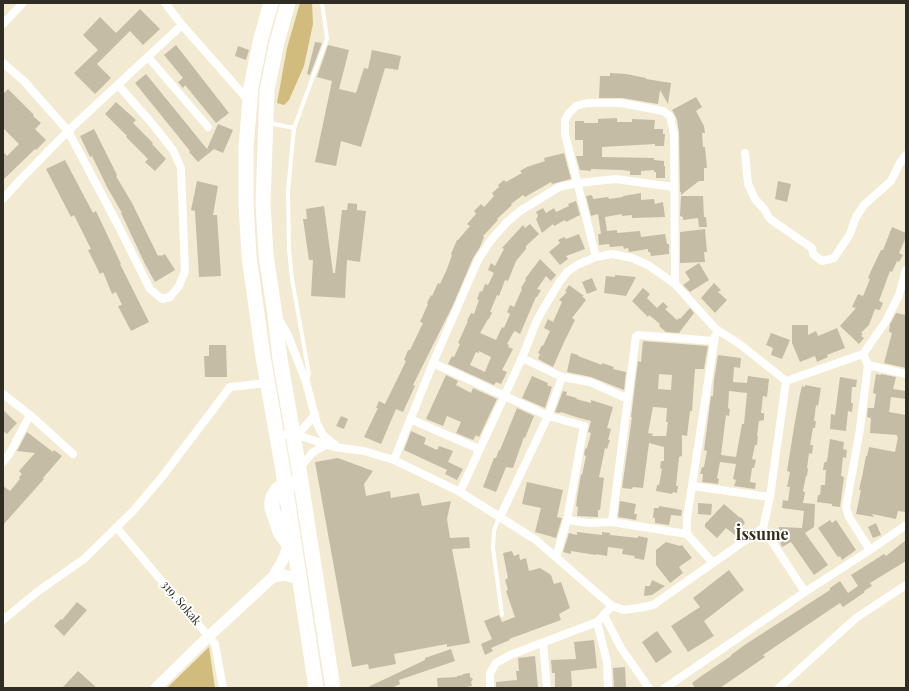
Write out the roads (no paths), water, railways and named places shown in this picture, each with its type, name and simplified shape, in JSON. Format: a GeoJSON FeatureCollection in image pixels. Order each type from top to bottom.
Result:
{"type":"FeatureCollection","features":[{"type":"Feature","properties":{"kind":"highway"},"geometry":{"type":"LineString","coordinates":[[271,3],[261,38],[251,87],[246,148],[246,204],[249,256],[267,382],[285,484]]}},
{"type":"Feature","properties":{"kind":"highway"},"geometry":{"type":"LineString","coordinates":[[288,3],[277,42],[268,90],[262,204],[266,255],[280,359],[295,434],[333,688]]}},
{"type":"Feature","properties":{"kind":"highway"},"geometry":{"type":"LineString","coordinates":[[301,476],[285,484],[275,492],[272,508],[280,532],[292,546],[299,579],[316,688]]}},
{"type":"Feature","properties":{"kind":"street"},"geometry":{"type":"LineString","coordinates":[[3,24],[23,3]]}},
{"type":"Feature","properties":{"kind":"street"},"geometry":{"type":"LineString","coordinates":[[165,3],[182,25],[250,102]]}},
{"type":"Feature","properties":{"kind":"street"},"geometry":{"type":"LineString","coordinates":[[3,199],[68,131],[182,25]]}},
{"type":"Feature","properties":{"kind":"street"},"geometry":{"type":"LineString","coordinates":[[148,57],[208,127]]}},
{"type":"Feature","properties":{"kind":"street"},"geometry":{"type":"LineString","coordinates":[[3,63],[24,81],[68,131],[150,289],[162,299],[170,296],[179,286],[185,271],[180,168],[173,150],[118,85]]}},
{"type":"Feature","properties":{"kind":"street"},"geometry":{"type":"LineString","coordinates":[[596,257],[565,134],[564,120],[576,106],[587,103],[622,103],[663,111],[670,116],[674,134],[673,187],[675,284]]}},
{"type":"Feature","properties":{"kind":"street"},"geometry":{"type":"LineString","coordinates":[[745,153],[748,184],[755,199],[770,219],[812,248],[813,254],[822,261],[834,258],[850,234],[856,217],[864,205],[891,181],[906,155]]}},
{"type":"Feature","properties":{"kind":"street"},"geometry":{"type":"LineString","coordinates":[[394,460],[433,363],[478,260],[491,240],[506,223],[520,211],[559,187],[616,178],[673,187]]}},
{"type":"Feature","properties":{"kind":"street"},"geometry":{"type":"LineString","coordinates":[[460,492],[522,358],[537,320],[560,281],[568,271],[579,264],[596,257],[612,254],[632,258],[648,265],[675,284],[716,329],[741,345],[786,381]]}},
{"type":"Feature","properties":{"kind":"street"},"geometry":{"type":"LineString","coordinates":[[786,381],[863,354],[902,296],[906,270]]}},
{"type":"Feature","properties":{"kind":"street"},"geometry":{"type":"LineString","coordinates":[[275,316],[282,323],[287,333],[306,382],[317,424],[323,435],[338,447]]}},
{"type":"Feature","properties":{"kind":"street"},"geometry":{"type":"LineString","coordinates":[[687,534],[687,518],[716,329]]}},
{"type":"Feature","properties":{"kind":"street"},"geometry":{"type":"LineString","coordinates":[[612,522],[636,336],[638,334],[714,341]]}},
{"type":"Feature","properties":{"kind":"street"},"geometry":{"type":"LineString","coordinates":[[863,354],[868,365],[860,429],[846,507],[849,517],[870,550]]}},
{"type":"Feature","properties":{"kind":"street"},"geometry":{"type":"LineString","coordinates":[[522,358],[562,377],[590,382],[628,399]]}},
{"type":"Feature","properties":{"kind":"street"},"geometry":{"type":"LineString","coordinates":[[433,363],[548,416],[584,426],[567,520],[556,557]]}},
{"type":"Feature","properties":{"kind":"street"},"geometry":{"type":"LineString","coordinates":[[868,365],[906,374]]}},
{"type":"Feature","properties":{"kind":"street"},"geometry":{"type":"LineString","coordinates":[[500,517],[548,416],[562,377]]}},
{"type":"Feature","properties":{"kind":"street"},"geometry":{"type":"LineString","coordinates":[[276,435],[295,434],[325,445],[364,451],[394,460],[460,492],[536,540],[612,606],[623,610],[653,605],[763,528],[770,497],[786,381]]}},
{"type":"Feature","properties":{"kind":"street"},"geometry":{"type":"LineString","coordinates":[[3,620],[37,592],[84,559],[118,528],[153,488],[230,387],[267,382]]}},
{"type":"Feature","properties":{"kind":"street"},"geometry":{"type":"LineString","coordinates":[[3,394],[30,415],[73,454]]}},
{"type":"Feature","properties":{"kind":"street"},"geometry":{"type":"LineString","coordinates":[[3,462],[10,453],[30,415]]}},
{"type":"Feature","properties":{"kind":"street"},"geometry":{"type":"LineString","coordinates":[[295,434],[314,415]]}},
{"type":"Feature","properties":{"kind":"street"},"geometry":{"type":"LineString","coordinates":[[410,419],[480,449]]}},
{"type":"Feature","properties":{"kind":"street"},"geometry":{"type":"LineString","coordinates":[[301,476],[312,453],[325,445]]}},
{"type":"Feature","properties":{"kind":"street"},"geometry":{"type":"LineString","coordinates":[[692,486],[770,497]]}},
{"type":"Feature","properties":{"kind":"street"},"geometry":{"type":"LineString","coordinates":[[567,520],[589,523],[612,522],[687,534],[713,563]]}},
{"type":"Feature","properties":{"kind":"street"},"geometry":{"type":"LineString","coordinates":[[665,688],[906,525]]}},
{"type":"Feature","properties":{"kind":"street","name":"319. Sokak"},"geometry":{"type":"LineString","coordinates":[[118,528],[215,644],[223,688]]}},
{"type":"Feature","properties":{"kind":"street"},"geometry":{"type":"LineString","coordinates":[[763,528],[805,592]]}},
{"type":"Feature","properties":{"kind":"street"},"geometry":{"type":"LineString","coordinates":[[156,688],[208,636],[273,577],[292,546]]}},
{"type":"Feature","properties":{"kind":"street"},"geometry":{"type":"LineString","coordinates":[[273,577],[289,575],[299,579]]}},
{"type":"Feature","properties":{"kind":"street"},"geometry":{"type":"LineString","coordinates":[[779,688],[856,618],[906,585]]}},
{"type":"Feature","properties":{"kind":"street"},"geometry":{"type":"LineString","coordinates":[[490,688],[490,673],[496,663],[510,655],[543,644],[597,622],[612,606]]}},
{"type":"Feature","properties":{"kind":"street"},"geometry":{"type":"LineString","coordinates":[[604,615],[620,648],[649,688]]}},
{"type":"Feature","properties":{"kind":"street"},"geometry":{"type":"LineString","coordinates":[[597,622],[607,662],[608,688]]}},
{"type":"Feature","properties":{"kind":"street"},"geometry":{"type":"LineString","coordinates":[[543,644],[546,688]]}},
{"type":"Feature","properties":{"kind":"lane"},"geometry":{"type":"LineString","coordinates":[[306,382],[309,374],[292,279],[289,250],[288,191],[294,128],[327,39],[322,3]]}},
{"type":"Feature","properties":{"kind":"lane"},"geometry":{"type":"LineString","coordinates":[[266,123],[294,128]]}},
{"type":"Feature","properties":{"kind":"lane"},"geometry":{"type":"LineString","coordinates":[[500,517],[492,540],[502,614]]}},
{"type":"Feature","properties":{"kind":"district","name":"İssume"},"geometry":{"type":"Point","coordinates":[762,535]}}]}
